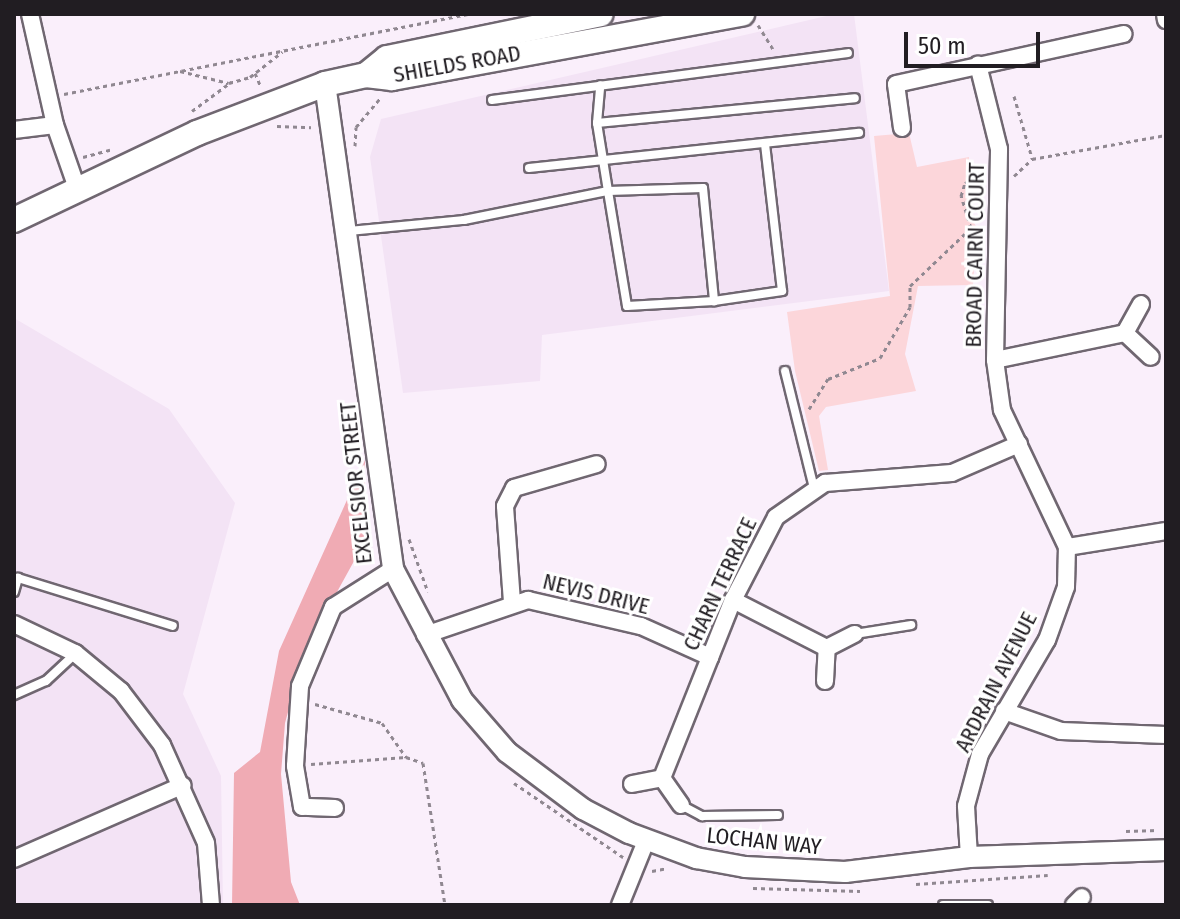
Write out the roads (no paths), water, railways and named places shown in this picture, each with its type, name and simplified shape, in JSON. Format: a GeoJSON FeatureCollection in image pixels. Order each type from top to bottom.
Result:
{"type":"FeatureCollection","features":[{"type":"Feature","properties":{"kind":"main road","name":"SHIELDS ROAD"},"geometry":{"type":"LineString","coordinates":[[366,75],[387,58],[601,14]]}},
{"type":"Feature","properties":{"kind":"main road","name":"SHIELDS ROAD"},"geometry":{"type":"LineString","coordinates":[[366,75],[392,78],[742,14]]}},
{"type":"Feature","properties":{"kind":"main road"},"geometry":{"type":"LineString","coordinates":[[14,220],[197,133],[325,84],[366,75]]}},
{"type":"Feature","properties":{"kind":"street"},"geometry":{"type":"LineString","coordinates":[[30,14],[55,125],[78,191]]}},
{"type":"Feature","properties":{"kind":"street"},"geometry":{"type":"LineString","coordinates":[[1165,14],[1166,20]]}},
{"type":"Feature","properties":{"kind":"street"},"geometry":{"type":"LineString","coordinates":[[902,128],[896,84],[1124,34]]}},
{"type":"Feature","properties":{"kind":"street","name":"BROAD CAIRN COURT"},"geometry":{"type":"LineString","coordinates":[[978,65],[999,149],[996,176],[995,360],[1002,410],[1019,444]]}},
{"type":"Feature","properties":{"kind":"street","name":"EXCELSIOR STREET"},"geometry":{"type":"LineString","coordinates":[[325,84],[349,231],[393,569],[333,607],[300,686],[295,766],[302,807],[335,808]]}},
{"type":"Feature","properties":{"kind":"street"},"geometry":{"type":"LineString","coordinates":[[14,130],[55,125]]}},
{"type":"Feature","properties":{"kind":"street"},"geometry":{"type":"LineString","coordinates":[[995,360],[1125,333],[1141,304]]}},
{"type":"Feature","properties":{"kind":"street"},"geometry":{"type":"LineString","coordinates":[[1125,333],[1151,357]]}},
{"type":"Feature","properties":{"kind":"street","name":"CHARN TERRACE"},"geometry":{"type":"LineString","coordinates":[[662,778],[733,600],[776,517],[814,488],[842,480],[952,473],[1019,444]]}},
{"type":"Feature","properties":{"kind":"street","name":"ARDRAIN AVENUE"},"geometry":{"type":"LineString","coordinates":[[969,857],[966,806],[980,754],[1047,640],[1066,587],[1067,547],[1019,444]]}},
{"type":"Feature","properties":{"kind":"street"},"geometry":{"type":"LineString","coordinates":[[512,602],[505,506],[514,488],[597,464]]}},
{"type":"Feature","properties":{"kind":"street"},"geometry":{"type":"LineString","coordinates":[[1067,547],[1166,531]]}},
{"type":"Feature","properties":{"kind":"street","name":"LOCHAN WAY"},"geometry":{"type":"LineString","coordinates":[[393,569],[425,635],[462,700],[507,752],[583,809],[646,841],[745,867],[831,872],[969,857],[1166,850]]}},
{"type":"Feature","properties":{"kind":"street","name":"NEVIS DRIVE"},"geometry":{"type":"LineString","coordinates":[[425,635],[512,602],[528,600],[641,626],[710,657]]}},
{"type":"Feature","properties":{"kind":"street"},"geometry":{"type":"LineString","coordinates":[[733,600],[827,648]]}},
{"type":"Feature","properties":{"kind":"street"},"geometry":{"type":"LineString","coordinates":[[14,624],[75,653],[121,691],[162,745],[183,785],[206,843],[211,905]]}},
{"type":"Feature","properties":{"kind":"street"},"geometry":{"type":"LineString","coordinates":[[827,648],[855,634]]}},
{"type":"Feature","properties":{"kind":"street"},"geometry":{"type":"LineString","coordinates":[[825,681],[827,648]]}},
{"type":"Feature","properties":{"kind":"street"},"geometry":{"type":"LineString","coordinates":[[1004,711],[1061,731],[1166,735]]}},
{"type":"Feature","properties":{"kind":"street"},"geometry":{"type":"LineString","coordinates":[[632,784],[662,778],[681,805]]}},
{"type":"Feature","properties":{"kind":"street"},"geometry":{"type":"LineString","coordinates":[[14,859],[183,785]]}},
{"type":"Feature","properties":{"kind":"street"},"geometry":{"type":"LineString","coordinates":[[620,905],[646,841]]}},
{"type":"Feature","properties":{"kind":"lane"},"geometry":{"type":"LineString","coordinates":[[492,100],[848,53]]}},
{"type":"Feature","properties":{"kind":"lane"},"geometry":{"type":"LineString","coordinates":[[600,85],[597,123],[627,306],[714,301],[782,291],[765,143]]}},
{"type":"Feature","properties":{"kind":"lane"},"geometry":{"type":"LineString","coordinates":[[597,123],[855,98]]}},
{"type":"Feature","properties":{"kind":"lane"},"geometry":{"type":"LineString","coordinates":[[529,168],[859,133]]}},
{"type":"Feature","properties":{"kind":"lane"},"geometry":{"type":"LineString","coordinates":[[349,231],[464,220],[608,191],[703,188],[714,301]]}},
{"type":"Feature","properties":{"kind":"lane"},"geometry":{"type":"LineString","coordinates":[[785,371],[814,488]]}},
{"type":"Feature","properties":{"kind":"lane"},"geometry":{"type":"LineString","coordinates":[[14,592],[16,577],[173,626]]}},
{"type":"Feature","properties":{"kind":"lane"},"geometry":{"type":"LineString","coordinates":[[855,634],[911,625]]}},
{"type":"Feature","properties":{"kind":"lane"},"geometry":{"type":"LineString","coordinates":[[14,695],[46,681],[75,653]]}},
{"type":"Feature","properties":{"kind":"lane"},"geometry":{"type":"LineString","coordinates":[[681,805],[702,816],[778,815]]}},
{"type":"Feature","properties":{"kind":"lane"},"geometry":{"type":"LineString","coordinates":[[943,905],[988,905]]}}]}
